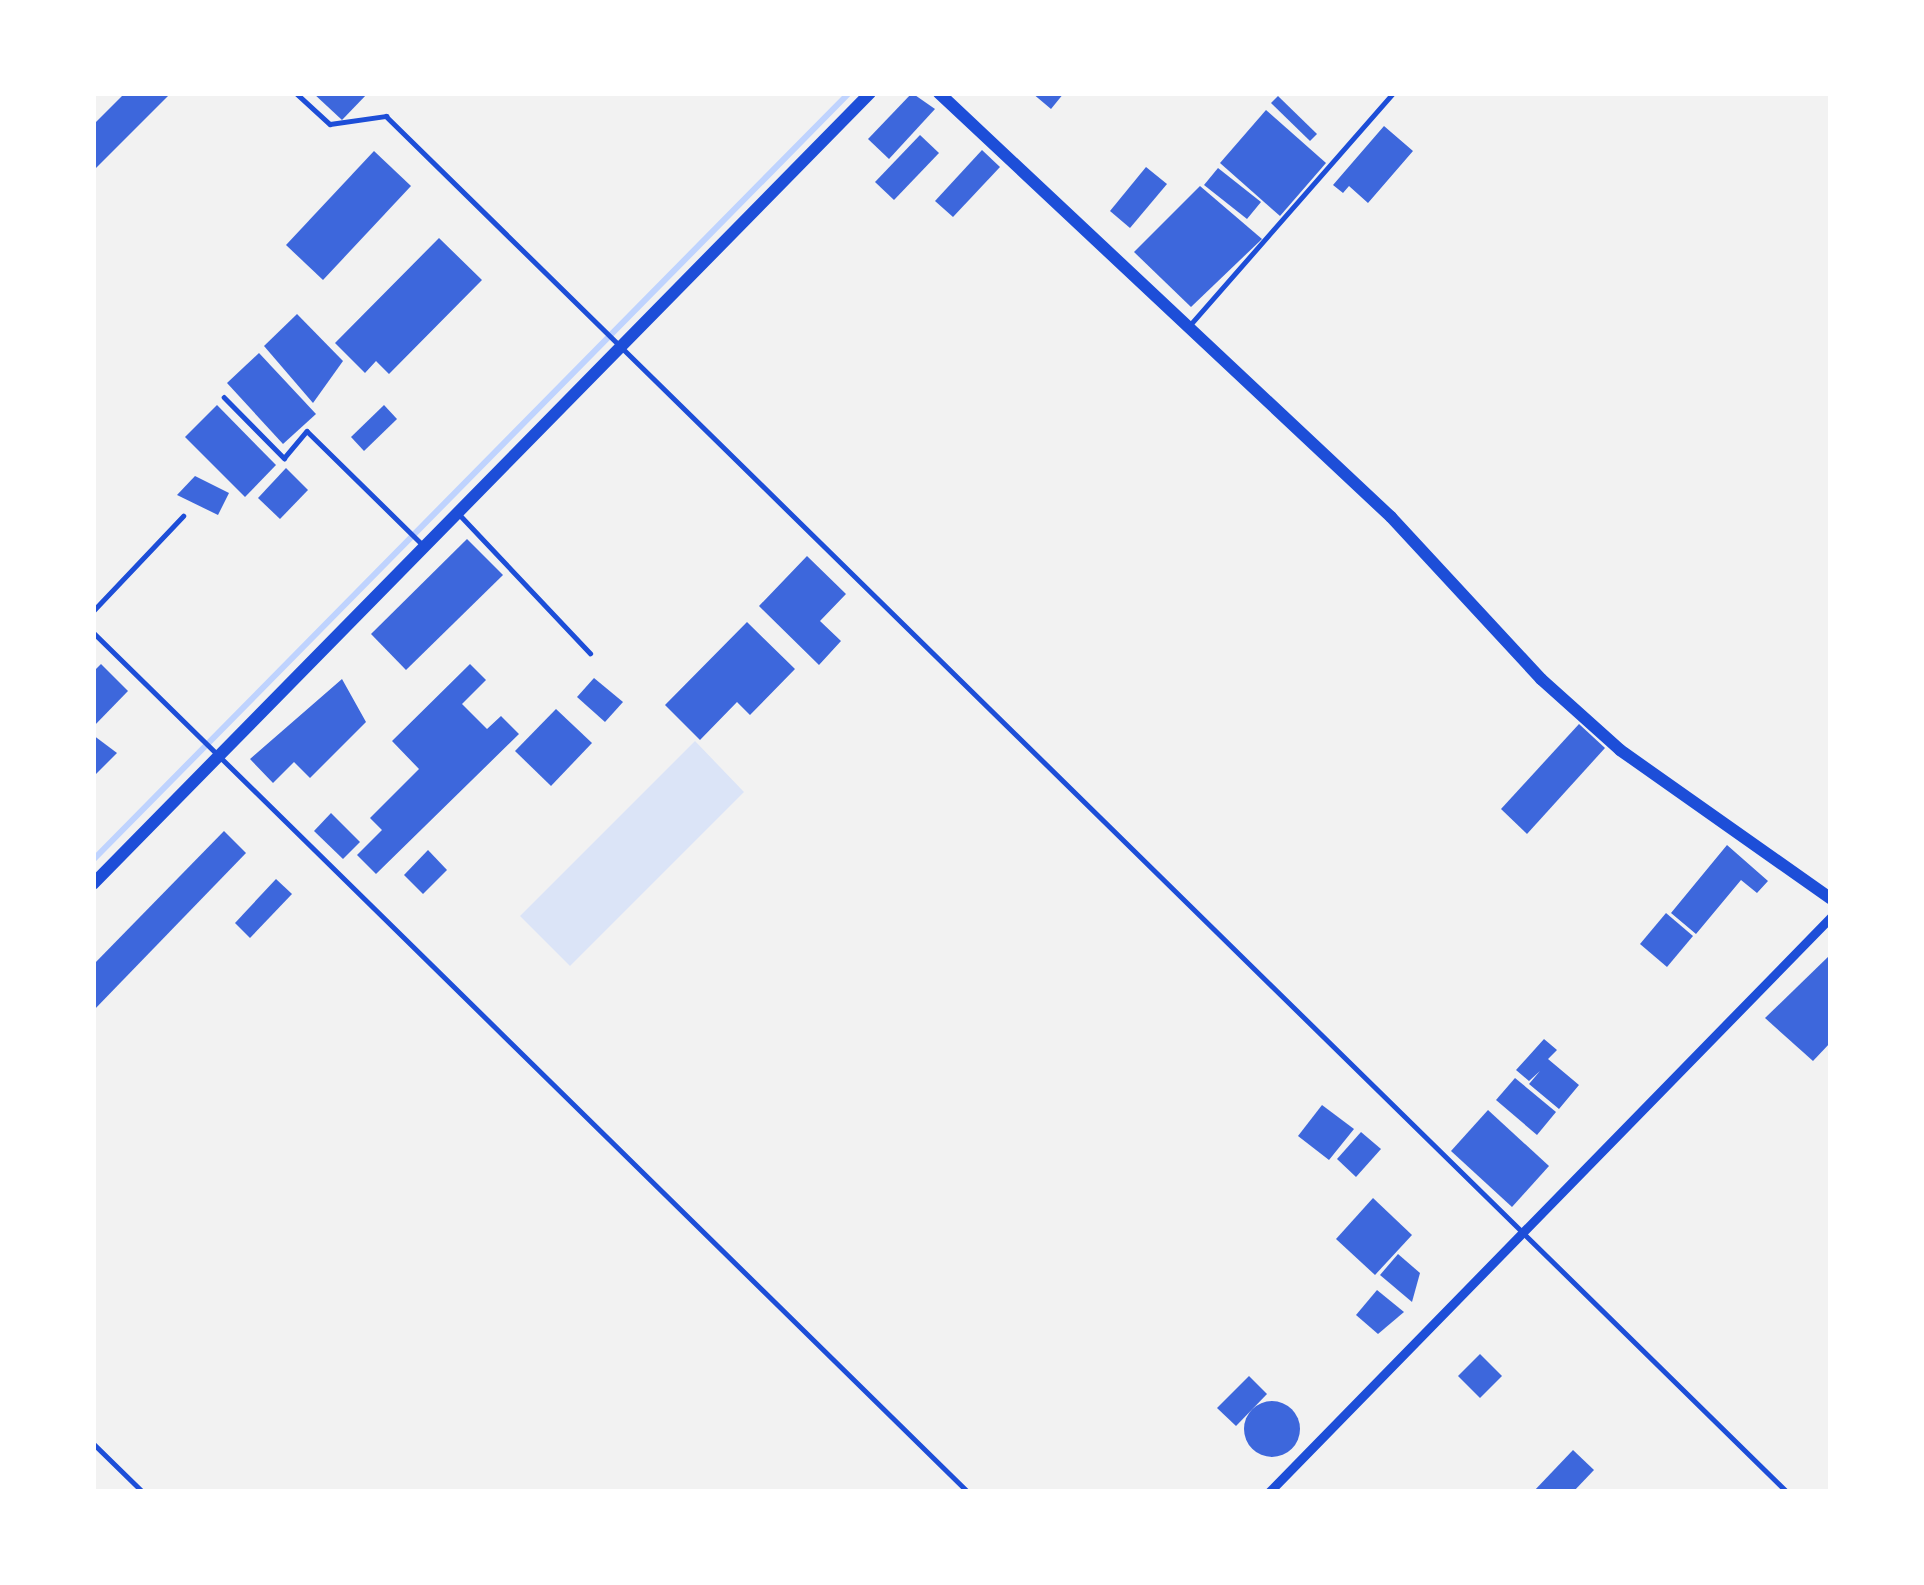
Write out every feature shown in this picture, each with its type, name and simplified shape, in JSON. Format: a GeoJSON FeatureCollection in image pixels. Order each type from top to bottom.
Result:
{"type":"FeatureCollection","features":[{"type":"Feature","properties":{"kind":"street"},"geometry":{"type":"LineString","coordinates":[[93,884],[460,514],[617,343],[870,93]]}},
{"type":"Feature","properties":{"kind":"street"},"geometry":{"type":"LineString","coordinates":[[939,93],[1190,325],[1620,750],[1831,898]]}},
{"type":"Feature","properties":{"kind":"street"},"geometry":{"type":"LineString","coordinates":[[1269,1492],[1520,1229],[1831,916]]}},
{"type":"Feature","properties":{"kind":"lane"},"geometry":{"type":"LineString","coordinates":[[296,93],[329,124],[386,116],[1787,1492]]}},
{"type":"Feature","properties":{"kind":"lane"},"geometry":{"type":"LineString","coordinates":[[1190,325],[1393,93]]}},
{"type":"Feature","properties":{"kind":"lane"},"geometry":{"type":"LineString","coordinates":[[224,397],[284,458],[308,431],[425,548]]}},
{"type":"Feature","properties":{"kind":"lane"},"geometry":{"type":"LineString","coordinates":[[460,514],[590,653]]}},
{"type":"Feature","properties":{"kind":"lane"},"geometry":{"type":"LineString","coordinates":[[93,611],[183,516]]}},
{"type":"Feature","properties":{"kind":"lane"},"geometry":{"type":"LineString","coordinates":[[93,632],[968,1492]]}},
{"type":"Feature","properties":{"kind":"lane"},"geometry":{"type":"LineString","coordinates":[[93,1443],[143,1492]]}},
{"type":"Feature","properties":{"kind":"shaded area"},"geometry":{"type":"Polygon","coordinates":[[[695,741],[744,792],[570,966],[520,916],[695,741]]]}},
{"type":"Feature","properties":{"kind":"building"},"geometry":{"type":"Polygon","coordinates":[[[125,93],[171,93],[93,171],[93,125],[125,93]]]}},
{"type":"Feature","properties":{"kind":"building"},"geometry":{"type":"Polygon","coordinates":[[[313,93],[368,93],[342,120],[313,93]]]}},
{"type":"Feature","properties":{"kind":"building"},"geometry":{"type":"Polygon","coordinates":[[[912,93],[935,109],[889,159],[868,139],[912,93]]]}},
{"type":"Feature","properties":{"kind":"building"},"geometry":{"type":"Polygon","coordinates":[[[1032,93],[1064,93],[1051,109],[1032,93]]]}},
{"type":"Feature","properties":{"kind":"building"},"geometry":{"type":"Polygon","coordinates":[[[1278,96],[1317,134],[1310,141],[1271,103],[1278,96]]]}},
{"type":"Feature","properties":{"kind":"building"},"geometry":{"type":"Polygon","coordinates":[[[1266,110],[1326,163],[1280,216],[1220,163],[1266,110]]]}},
{"type":"Feature","properties":{"kind":"building"},"geometry":{"type":"Polygon","coordinates":[[[1384,126],[1413,151],[1368,203],[1349,186],[1343,193],[1333,185],[1384,126]]]}},
{"type":"Feature","properties":{"kind":"building"},"geometry":{"type":"Polygon","coordinates":[[[920,135],[939,153],[894,200],[875,182],[920,135]]]}},
{"type":"Feature","properties":{"kind":"building"},"geometry":{"type":"Polygon","coordinates":[[[982,150],[1000,167],[953,217],[935,201],[982,150]]]}},
{"type":"Feature","properties":{"kind":"building"},"geometry":{"type":"Polygon","coordinates":[[[374,151],[411,186],[323,280],[286,245],[374,151]]]}},
{"type":"Feature","properties":{"kind":"building"},"geometry":{"type":"Polygon","coordinates":[[[1146,167],[1167,184],[1130,228],[1110,211],[1146,167]]]}},
{"type":"Feature","properties":{"kind":"building"},"geometry":{"type":"Polygon","coordinates":[[[1218,168],[1261,202],[1247,219],[1204,185],[1218,168]]]}},
{"type":"Feature","properties":{"kind":"building"},"geometry":{"type":"Polygon","coordinates":[[[1200,186],[1262,239],[1191,307],[1134,252],[1200,186]]]}},
{"type":"Feature","properties":{"kind":"building"},"geometry":{"type":"Polygon","coordinates":[[[439,238],[482,280],[389,374],[376,361],[365,373],[335,343],[439,238]]]}},
{"type":"Feature","properties":{"kind":"building"},"geometry":{"type":"Polygon","coordinates":[[[297,314],[343,361],[313,403],[264,346],[297,314]]]}},
{"type":"Feature","properties":{"kind":"building"},"geometry":{"type":"Polygon","coordinates":[[[259,353],[316,414],[283,444],[227,383],[259,353]]]}},
{"type":"Feature","properties":{"kind":"building"},"geometry":{"type":"Polygon","coordinates":[[[217,405],[276,465],[245,497],[185,437],[217,405]]]}},
{"type":"Feature","properties":{"kind":"building"},"geometry":{"type":"Polygon","coordinates":[[[384,405],[397,419],[364,451],[351,437],[384,405]]]}},
{"type":"Feature","properties":{"kind":"building"},"geometry":{"type":"Polygon","coordinates":[[[286,468],[308,490],[280,519],[258,498],[286,468]]]}},
{"type":"Feature","properties":{"kind":"building"},"geometry":{"type":"Polygon","coordinates":[[[195,476],[229,493],[218,515],[177,495],[195,476]]]}},
{"type":"Feature","properties":{"kind":"building"},"geometry":{"type":"Polygon","coordinates":[[[467,539],[503,575],[406,670],[371,634],[467,539]]]}},
{"type":"Feature","properties":{"kind":"building"},"geometry":{"type":"Polygon","coordinates":[[[807,556],[846,594],[820,621],[841,641],[819,665],[759,606],[807,556]]]}},
{"type":"Feature","properties":{"kind":"building"},"geometry":{"type":"Polygon","coordinates":[[[747,622],[795,669],[750,715],[737,702],[700,740],[665,705],[747,622]]]}},
{"type":"Feature","properties":{"kind":"building"},"geometry":{"type":"Polygon","coordinates":[[[101,664],[128,691],[93,727],[93,672],[101,664]]]}},
{"type":"Feature","properties":{"kind":"building"},"geometry":{"type":"Polygon","coordinates":[[[470,664],[486,680],[462,704],[487,729],[501,716],[519,734],[376,874],[357,855],[382,830],[370,818],[419,769],[392,741],[470,664]]]}},
{"type":"Feature","properties":{"kind":"building"},"geometry":{"type":"Polygon","coordinates":[[[594,678],[623,702],[605,722],[577,697],[594,678]]]}},
{"type":"Feature","properties":{"kind":"building"},"geometry":{"type":"Polygon","coordinates":[[[342,679],[366,722],[310,778],[294,762],[273,783],[250,759],[342,679]]]}},
{"type":"Feature","properties":{"kind":"building"},"geometry":{"type":"Polygon","coordinates":[[[556,709],[592,743],[551,786],[515,751],[556,709]]]}},
{"type":"Feature","properties":{"kind":"building"},"geometry":{"type":"Polygon","coordinates":[[[1579,724],[1605,748],[1527,834],[1501,809],[1579,724]]]}},
{"type":"Feature","properties":{"kind":"building"},"geometry":{"type":"Polygon","coordinates":[[[93,735],[117,753],[93,777],[93,735]]]}},
{"type":"Feature","properties":{"kind":"building"},"geometry":{"type":"Polygon","coordinates":[[[331,813],[360,842],[343,859],[314,831],[331,813]]]}},
{"type":"Feature","properties":{"kind":"building"},"geometry":{"type":"Polygon","coordinates":[[[224,831],[246,853],[93,1011],[93,965],[224,831]]]}},
{"type":"Feature","properties":{"kind":"building"},"geometry":{"type":"Polygon","coordinates":[[[1727,845],[1768,881],[1757,893],[1741,880],[1696,934],[1671,913],[1727,845]]]}},
{"type":"Feature","properties":{"kind":"building"},"geometry":{"type":"Polygon","coordinates":[[[428,850],[447,870],[423,894],[404,875],[428,850]]]}},
{"type":"Feature","properties":{"kind":"building"},"geometry":{"type":"Polygon","coordinates":[[[276,879],[292,894],[250,938],[235,923],[276,879]]]}},
{"type":"Feature","properties":{"kind":"building"},"geometry":{"type":"Polygon","coordinates":[[[1666,913],[1693,936],[1667,967],[1640,944],[1666,913]]]}},
{"type":"Feature","properties":{"kind":"building"},"geometry":{"type":"Polygon","coordinates":[[[1831,954],[1831,1042],[1813,1061],[1765,1018],[1831,954]]]}},
{"type":"Feature","properties":{"kind":"building"},"geometry":{"type":"Polygon","coordinates":[[[1544,1039],[1557,1050],[1548,1059],[1579,1085],[1559,1109],[1529,1084],[1540,1071],[1529,1081],[1516,1070],[1544,1039]]]}},
{"type":"Feature","properties":{"kind":"building"},"geometry":{"type":"Polygon","coordinates":[[[1515,1078],[1556,1112],[1537,1135],[1496,1100],[1515,1078]]]}},
{"type":"Feature","properties":{"kind":"building"},"geometry":{"type":"Polygon","coordinates":[[[1322,1105],[1354,1129],[1329,1160],[1298,1136],[1322,1105]]]}},
{"type":"Feature","properties":{"kind":"building"},"geometry":{"type":"Polygon","coordinates":[[[1488,1110],[1549,1166],[1512,1207],[1451,1151],[1488,1110]]]}},
{"type":"Feature","properties":{"kind":"building"},"geometry":{"type":"Polygon","coordinates":[[[1361,1132],[1381,1149],[1356,1177],[1337,1159],[1361,1132]]]}},
{"type":"Feature","properties":{"kind":"building"},"geometry":{"type":"Polygon","coordinates":[[[1373,1198],[1412,1235],[1375,1275],[1336,1239],[1373,1198]]]}},
{"type":"Feature","properties":{"kind":"building"},"geometry":{"type":"Polygon","coordinates":[[[1398,1254],[1420,1273],[1412,1302],[1380,1275],[1398,1254]]]}},
{"type":"Feature","properties":{"kind":"building"},"geometry":{"type":"Polygon","coordinates":[[[1377,1290],[1404,1312],[1378,1334],[1356,1315],[1377,1290]]]}},
{"type":"Feature","properties":{"kind":"building"},"geometry":{"type":"Polygon","coordinates":[[[1480,1354],[1502,1376],[1480,1398],[1458,1376],[1480,1354]]]}},
{"type":"Feature","properties":{"kind":"building"},"geometry":{"type":"Polygon","coordinates":[[[1249,1376],[1267,1394],[1236,1426],[1217,1408],[1249,1376]]]}},
{"type":"Feature","properties":{"kind":"building"},"geometry":{"type":"Polygon","coordinates":[[[1272,1401],[1292,1409],[1300,1429],[1292,1449],[1272,1457],[1252,1449],[1244,1429],[1252,1409],[1272,1401]]]}},
{"type":"Feature","properties":{"kind":"building"},"geometry":{"type":"Polygon","coordinates":[[[1573,1450],[1594,1470],[1573,1492],[1533,1492],[1573,1450]]]}},
{"type":"Feature","properties":{"kind":"waterway"},"geometry":{"type":"LineString","coordinates":[[93,860],[849,93]]}}]}
